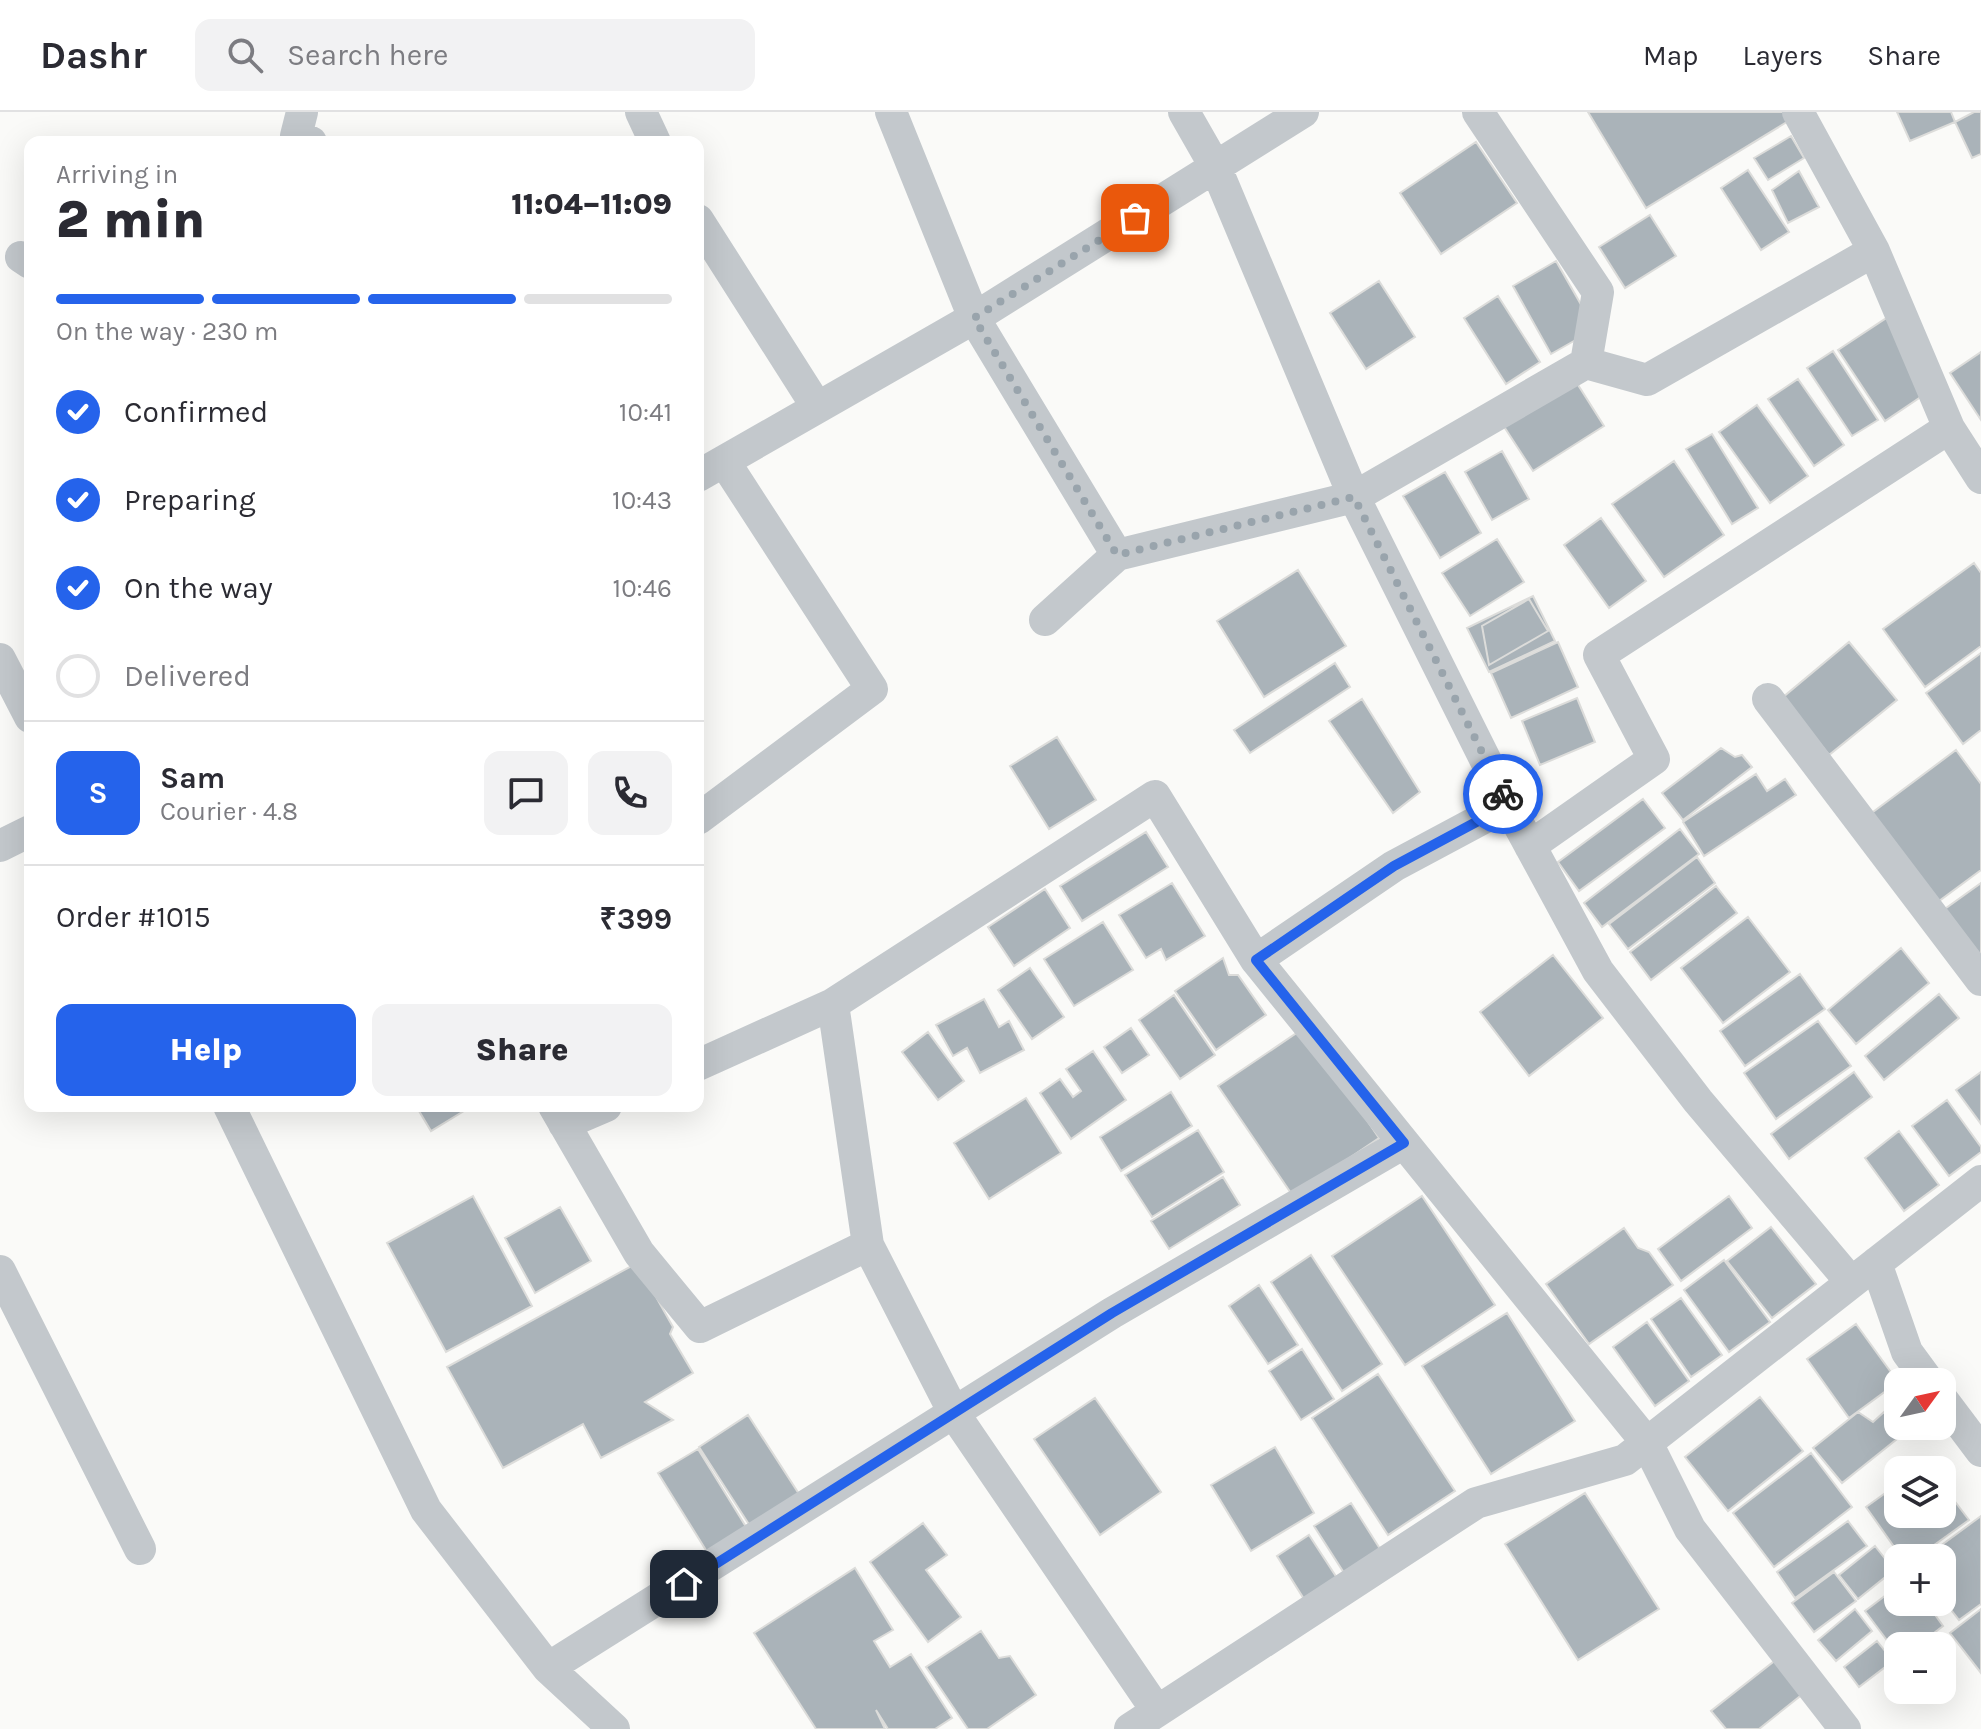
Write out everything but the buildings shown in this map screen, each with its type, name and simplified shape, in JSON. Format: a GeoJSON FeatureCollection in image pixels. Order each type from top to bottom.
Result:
{"type":"FeatureCollection","features":[{"type":"Feature","properties":{"kind":"street"},"geometry":{"type":"LineString","coordinates":[[296,136],[302,112]]}},
{"type":"Feature","properties":{"kind":"street"},"geometry":{"type":"LineString","coordinates":[[641,112],[652,136]]}},
{"type":"Feature","properties":{"kind":"street"},"geometry":{"type":"LineString","coordinates":[[891,112],[974,318],[1117,555]]}},
{"type":"Feature","properties":{"kind":"street"},"geometry":{"type":"LineString","coordinates":[[1184,112],[1216,168],[1354,497],[1508,805],[1598,971],[1698,1101],[1851,1282]]}},
{"type":"Feature","properties":{"kind":"street"},"geometry":{"type":"LineString","coordinates":[[704,815],[872,689],[711,468],[974,318],[1303,112]]}},
{"type":"Feature","properties":{"kind":"street"},"geometry":{"type":"LineString","coordinates":[[1478,112],[1598,292],[1586,363]]}},
{"type":"Feature","properties":{"kind":"street"},"geometry":{"type":"LineString","coordinates":[[1798,112],[1874,251],[1949,428],[1981,478]]}},
{"type":"Feature","properties":{"kind":"street"},"geometry":{"type":"LineString","coordinates":[[704,229],[817,407]]}},
{"type":"Feature","properties":{"kind":"street"},"geometry":{"type":"LineString","coordinates":[[1045,620],[1117,555],[1354,497],[1586,363],[1647,380],[1874,251]]}},
{"type":"Feature","properties":{"kind":"street"},"geometry":{"type":"LineString","coordinates":[[1530,846],[1654,759],[1599,655],[1949,428]]}},
{"type":"Feature","properties":{"kind":"street"},"geometry":{"type":"LineString","coordinates":[[0,659],[24,705]]}},
{"type":"Feature","properties":{"kind":"street"},"geometry":{"type":"LineString","coordinates":[[1768,699],[1981,980]]}},
{"type":"Feature","properties":{"kind":"street"},"geometry":{"type":"LineString","coordinates":[[704,1062],[833,1004],[1155,796],[1256,960],[1647,1443],[1690,1529],[1845,1729]]}},
{"type":"Feature","properties":{"kind":"street"},"geometry":{"type":"LineString","coordinates":[[1256,960],[1394,866],[1508,805]]}},
{"type":"Feature","properties":{"kind":"street"},"geometry":{"type":"LineString","coordinates":[[0,846],[24,834]]}},
{"type":"Feature","properties":{"kind":"street"},"geometry":{"type":"LineString","coordinates":[[833,1004],[868,1245],[955,1415],[1157,1711]]}},
{"type":"Feature","properties":{"kind":"street"},"geometry":{"type":"LineString","coordinates":[[232,1112],[426,1510],[548,1668],[614,1729]]}},
{"type":"Feature","properties":{"kind":"street"},"geometry":{"type":"LineString","coordinates":[[559,1115],[639,1253],[700,1327],[868,1245]]}},
{"type":"Feature","properties":{"kind":"street"},"geometry":{"type":"LineString","coordinates":[[548,1668],[955,1415],[1112,1313],[1404,1143]]}},
{"type":"Feature","properties":{"kind":"street"},"geometry":{"type":"LineString","coordinates":[[1130,1729],[1476,1503],[1625,1460],[1981,1181]]}},
{"type":"Feature","properties":{"kind":"street"},"geometry":{"type":"LineString","coordinates":[[1876,1263],[1907,1352],[1919,1368]]}},
{"type":"Feature","properties":{"kind":"street"},"geometry":{"type":"LineString","coordinates":[[0,1271],[140,1549]]}},
{"type":"Feature","properties":{"kind":"street"},"geometry":{"type":"LineString","coordinates":[[1956,1418],[1981,1451]]}},
{"type":"Feature","properties":{"kind":"way so far"},"geometry":{"type":"LineString","coordinates":[[1135,218],[974,318],[1117,555],[1354,497],[1503,794]]}},
{"type":"Feature","properties":{"kind":"route"},"geometry":{"type":"LineString","coordinates":[[684,1584],[1112,1313],[1404,1143],[1256,960],[1394,866],[1508,805],[1503,794]]}}]}
